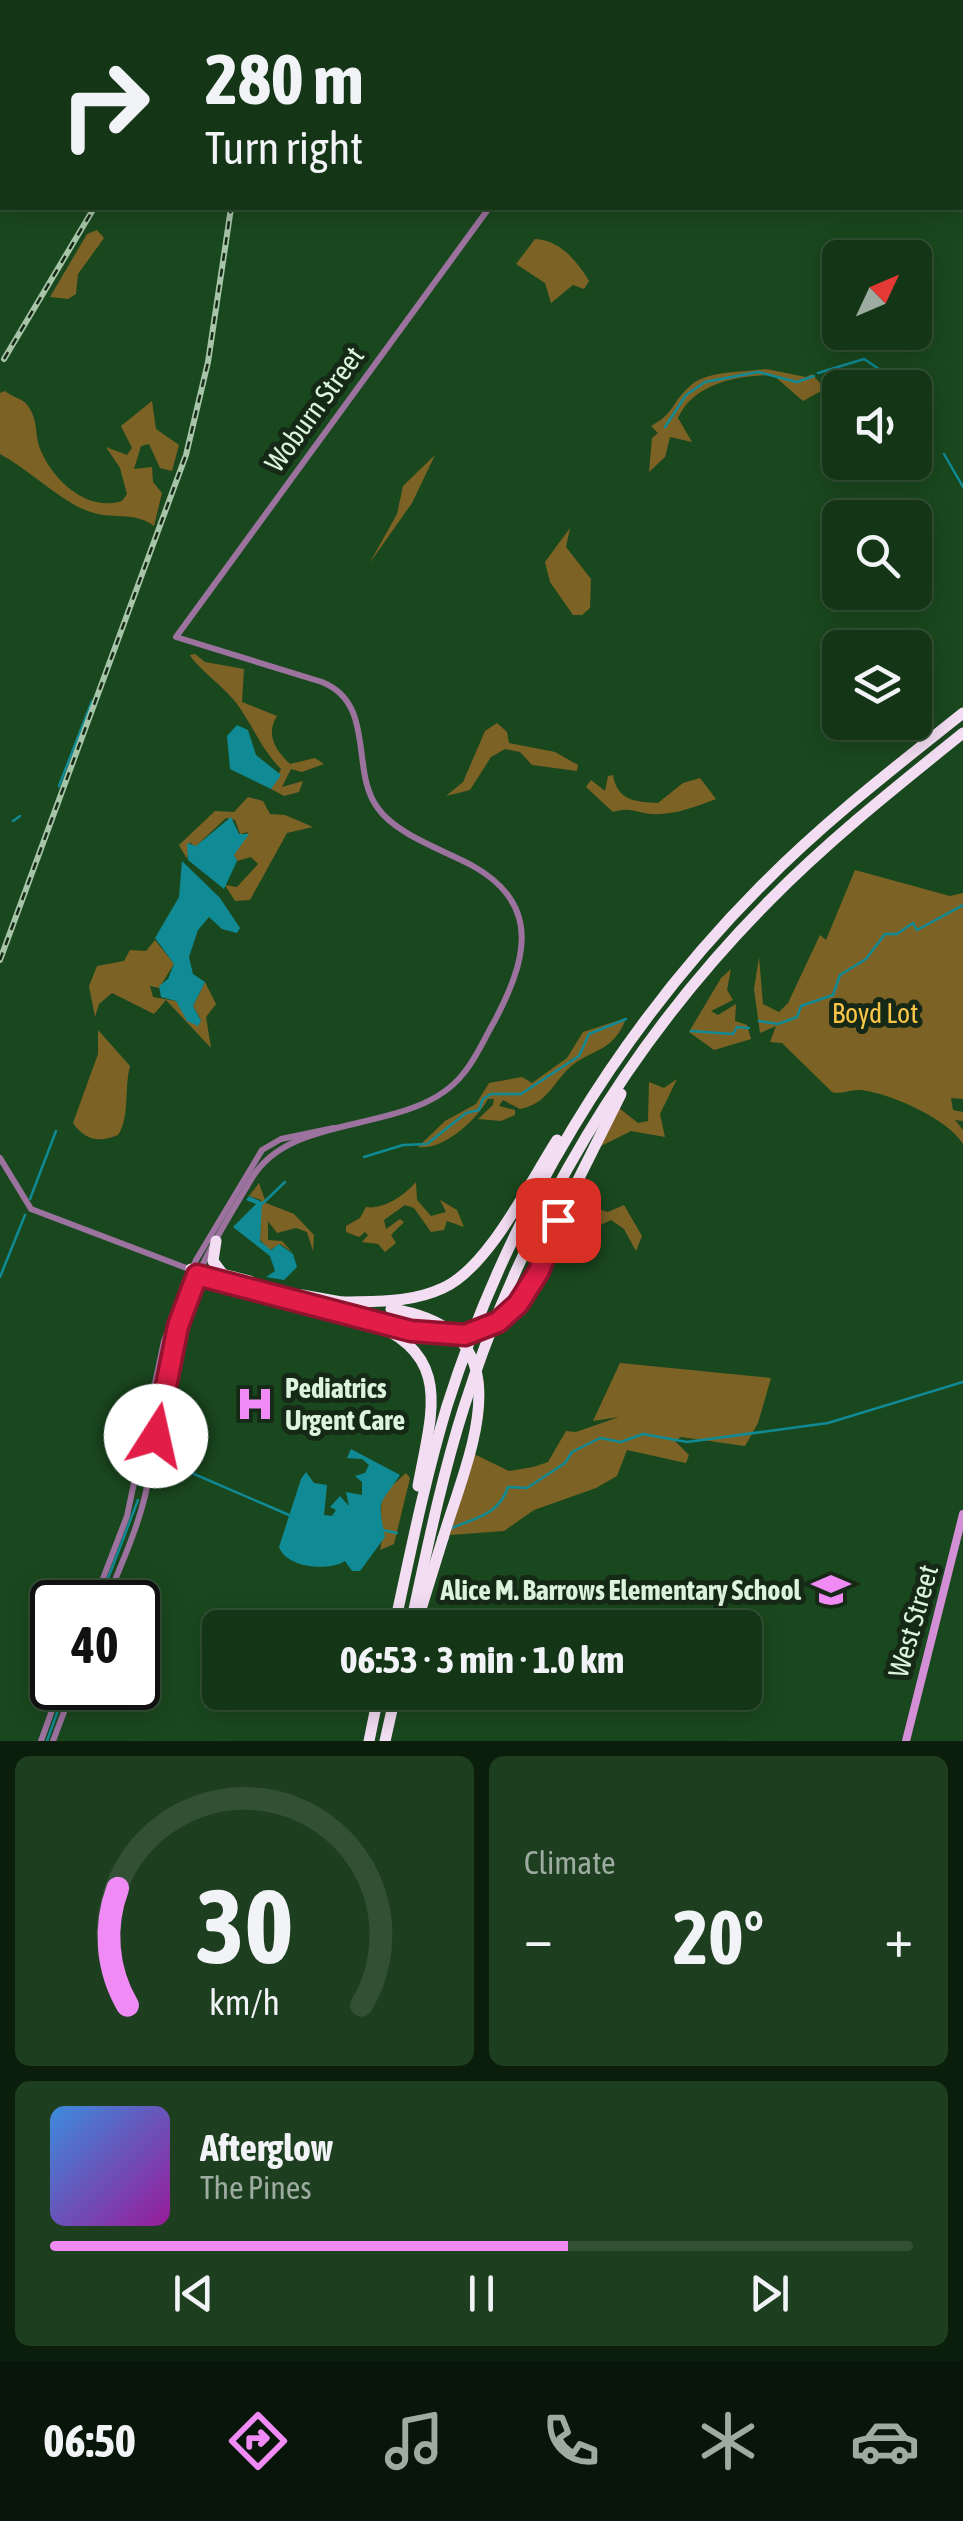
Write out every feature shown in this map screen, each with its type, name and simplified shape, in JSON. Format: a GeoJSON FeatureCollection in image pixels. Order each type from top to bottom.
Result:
{"type":"FeatureCollection","features":[{"type":"Feature","properties":{"kind":"highway"},"geometry":{"type":"LineString","coordinates":[[343,1302],[414,1298],[461,1278],[664,995],[750,897],[835,817],[963,712]]}},
{"type":"Feature","properties":{"kind":"highway"},"geometry":{"type":"LineString","coordinates":[[417,1610],[451,1450],[497,1314],[565,1172],[647,1044],[701,975],[791,878],[963,733]]}},
{"type":"Feature","properties":{"kind":"highway"},"geometry":{"type":"LineString","coordinates":[[196,1271],[411,1331],[465,1335],[507,1316],[532,1285],[580,1169],[647,1044]]}},
{"type":"Feature","properties":{"kind":"highway"},"geometry":{"type":"LineString","coordinates":[[398,1610],[436,1445],[477,1322],[531,1202],[596,1090]]}},
{"type":"Feature","properties":{"kind":"highway"},"geometry":{"type":"LineString","coordinates":[[216,1240],[214,1263],[226,1274]]}},
{"type":"Feature","properties":{"kind":"highway"},"geometry":{"type":"LineString","coordinates":[[196,1271],[226,1274],[422,1317],[451,1332],[470,1352],[479,1374],[479,1410],[444,1538],[419,1610]]}},
{"type":"Feature","properties":{"kind":"highway"},"geometry":{"type":"LineString","coordinates":[[361,1318],[410,1344],[431,1382],[433,1406],[407,1542],[406,1576]]}},
{"type":"Feature","properties":{"kind":"highway"},"geometry":{"type":"LineString","coordinates":[[369,1741],[376,1710]]}},
{"type":"Feature","properties":{"kind":"highway"},"geometry":{"type":"LineString","coordinates":[[385,1741],[392,1710]]}},
{"type":"Feature","properties":{"kind":"main road","name":"West Street"},"geometry":{"type":"LineString","coordinates":[[906,1741],[963,1514]]}},
{"type":"Feature","properties":{"kind":"street","name":"Woburn Street"},"geometry":{"type":"LineString","coordinates":[[351,1125],[423,1104],[464,1072],[518,975],[522,944],[517,915],[490,878],[391,821],[377,808],[369,791],[356,722],[340,692],[322,682],[176,636],[488,210]]}},
{"type":"Feature","properties":{"kind":"street"},"geometry":{"type":"LineString","coordinates":[[114,1580],[140,1514],[180,1321],[196,1271],[271,1153],[351,1125]]}},
{"type":"Feature","properties":{"kind":"street"},"geometry":{"type":"LineString","coordinates":[[102,1580],[130,1507],[165,1338],[196,1271],[262,1150],[281,1138],[351,1125]]}},
{"type":"Feature","properties":{"kind":"street"},"geometry":{"type":"LineString","coordinates":[[0,1158],[30,1210],[196,1271]]}},
{"type":"Feature","properties":{"kind":"street"},"geometry":{"type":"LineString","coordinates":[[155,1381],[166,1383]]}},
{"type":"Feature","properties":{"kind":"street"},"geometry":{"type":"LineString","coordinates":[[41,1741],[52,1710]]}},
{"type":"Feature","properties":{"kind":"street"},"geometry":{"type":"LineString","coordinates":[[53,1741],[65,1710]]}},
{"type":"Feature","properties":{"kind":"green space"},"geometry":{"type":"Polygon","coordinates":[[[97,230],[104,238],[78,274],[76,294],[68,299],[50,297],[87,234],[97,230]]]}},
{"type":"Feature","properties":{"kind":"green space"},"geometry":{"type":"Polygon","coordinates":[[[535,239],[560,247],[573,259],[589,281],[584,289],[573,285],[551,303],[545,283],[516,264],[535,239]]]}},
{"type":"Feature","properties":{"kind":"green space"},"geometry":{"type":"Polygon","coordinates":[[[766,369],[806,377],[812,374],[822,391],[803,401],[773,375],[746,377],[706,389],[695,396],[678,418],[692,442],[670,437],[665,457],[649,472],[652,438],[658,433],[651,426],[665,417],[689,387],[715,375],[766,369]]]}},
{"type":"Feature","properties":{"kind":"green space"},"geometry":{"type":"Polygon","coordinates":[[[5,391],[28,406],[41,451],[63,483],[84,498],[109,503],[122,501],[127,494],[120,468],[106,447],[127,455],[132,448],[121,426],[152,401],[156,429],[179,445],[172,471],[160,468],[149,444],[141,446],[134,469],[152,467],[153,482],[162,493],[154,526],[133,517],[83,509],[0,454],[0,393],[5,391]]]}},
{"type":"Feature","properties":{"kind":"green space"},"geometry":{"type":"Polygon","coordinates":[[[435,455],[412,503],[369,564],[397,514],[403,486],[435,455]]]}},
{"type":"Feature","properties":{"kind":"green space"},"geometry":{"type":"Polygon","coordinates":[[[570,528],[566,547],[591,579],[590,608],[582,615],[573,615],[550,582],[545,562],[570,528]]]}},
{"type":"Feature","properties":{"kind":"green space"},"geometry":{"type":"Polygon","coordinates":[[[195,654],[205,662],[244,669],[242,702],[277,716],[272,730],[274,742],[290,764],[315,758],[324,764],[302,772],[291,769],[282,787],[303,781],[299,792],[284,796],[271,789],[281,769],[233,699],[190,655],[195,654]]]}},
{"type":"Feature","properties":{"kind":"green space"},"geometry":{"type":"Polygon","coordinates":[[[497,723],[507,732],[509,743],[555,752],[578,765],[577,771],[532,765],[520,752],[505,749],[491,757],[470,790],[446,796],[463,782],[485,731],[497,723]]]}},
{"type":"Feature","properties":{"kind":"green space"},"geometry":{"type":"Polygon","coordinates":[[[613,775],[618,790],[634,800],[658,803],[683,783],[700,778],[716,799],[671,813],[613,812],[586,787],[591,780],[605,791],[608,776],[613,775]]]}},
{"type":"Feature","properties":{"kind":"green space"},"geometry":{"type":"Polygon","coordinates":[[[248,797],[263,801],[270,814],[285,815],[313,827],[287,833],[250,900],[235,901],[225,885],[237,887],[258,864],[251,857],[237,861],[234,855],[248,832],[240,834],[235,820],[226,818],[195,847],[190,842],[187,859],[179,845],[215,811],[234,812],[248,797]]]}},
{"type":"Feature","properties":{"kind":"green space","name":"Boyd Lot"},"geometry":{"type":"Polygon","coordinates":[[[855,870],[950,896],[963,893],[963,1099],[951,1098],[953,1110],[963,1112],[963,1121],[955,1120],[963,1130],[963,1144],[945,1126],[903,1102],[861,1090],[832,1092],[782,1043],[770,1042],[776,1026],[760,1033],[754,989],[759,957],[763,1004],[779,1012],[788,1003],[820,935],[826,940],[855,870]]]}},
{"type":"Feature","properties":{"kind":"green space"},"geometry":{"type":"Polygon","coordinates":[[[155,940],[174,964],[159,988],[150,986],[153,997],[176,1001],[182,1011],[201,1020],[193,1006],[205,982],[216,1004],[206,1017],[211,1048],[166,1000],[154,1014],[112,993],[99,1004],[95,1017],[89,986],[97,966],[124,961],[130,950],[146,951],[155,940]]]}},
{"type":"Feature","properties":{"kind":"green space"},"geometry":{"type":"Polygon","coordinates":[[[731,969],[727,990],[733,1000],[711,1011],[718,1015],[736,1004],[735,1021],[747,1025],[751,1039],[714,1050],[689,1032],[721,978],[731,969]]]}},
{"type":"Feature","properties":{"kind":"green space"},"geometry":{"type":"Polygon","coordinates":[[[626,1018],[610,1043],[574,1064],[538,1102],[520,1109],[503,1100],[499,1106],[515,1110],[515,1115],[501,1121],[478,1119],[493,1105],[494,1099],[488,1099],[468,1124],[449,1139],[418,1147],[445,1121],[476,1104],[489,1083],[522,1077],[532,1083],[567,1058],[583,1032],[626,1018]]]}},
{"type":"Feature","properties":{"kind":"green space"},"geometry":{"type":"Polygon","coordinates":[[[98,1030],[130,1066],[122,1128],[118,1135],[104,1139],[87,1136],[73,1123],[98,1054],[98,1030]]]}},
{"type":"Feature","properties":{"kind":"green space"},"geometry":{"type":"Polygon","coordinates":[[[677,1079],[660,1114],[665,1137],[631,1131],[599,1147],[619,1108],[638,1123],[648,1121],[649,1082],[664,1088],[677,1079]]]}},
{"type":"Feature","properties":{"kind":"green space"},"geometry":{"type":"Polygon","coordinates":[[[416,1182],[417,1200],[431,1216],[446,1212],[440,1200],[457,1210],[464,1227],[447,1221],[444,1230],[431,1232],[414,1208],[405,1205],[384,1220],[386,1229],[400,1219],[404,1222],[391,1235],[396,1243],[385,1252],[378,1244],[362,1242],[368,1235],[365,1232],[359,1237],[346,1232],[346,1226],[360,1218],[366,1207],[393,1200],[416,1182]]]}},
{"type":"Feature","properties":{"kind":"green space"},"geometry":{"type":"Polygon","coordinates":[[[259,1183],[266,1203],[294,1214],[314,1235],[313,1251],[307,1232],[296,1228],[277,1233],[268,1221],[268,1240],[282,1241],[292,1252],[280,1244],[270,1250],[260,1240],[261,1200],[249,1196],[259,1183]]]}},
{"type":"Feature","properties":{"kind":"green space"},"geometry":{"type":"Polygon","coordinates":[[[624,1205],[642,1236],[636,1251],[624,1229],[611,1220],[580,1235],[572,1233],[561,1246],[547,1252],[561,1225],[567,1227],[597,1209],[608,1212],[624,1205]]]}},
{"type":"Feature","properties":{"kind":"green space"},"geometry":{"type":"Polygon","coordinates":[[[620,1363],[771,1378],[758,1423],[745,1446],[681,1437],[675,1441],[689,1455],[686,1463],[627,1450],[617,1476],[596,1488],[534,1510],[504,1531],[450,1535],[474,1454],[509,1471],[548,1462],[566,1431],[576,1432],[619,1417],[593,1421],[620,1363]]]}},
{"type":"Feature","properties":{"kind":"green space"},"geometry":{"type":"Polygon","coordinates":[[[406,1473],[410,1478],[394,1544],[380,1550],[383,1494],[406,1473]]]}},
{"type":"Feature","properties":{"kind":"water"},"geometry":{"type":"Polygon","coordinates":[[[237,725],[248,730],[256,755],[281,775],[271,789],[230,769],[227,736],[237,725]]]}},
{"type":"Feature","properties":{"kind":"water"},"geometry":{"type":"Polygon","coordinates":[[[231,817],[239,834],[249,834],[234,855],[237,861],[224,889],[188,860],[187,843],[196,846],[231,817]]]}},
{"type":"Feature","properties":{"kind":"water"},"geometry":{"type":"Polygon","coordinates":[[[182,861],[220,898],[240,928],[237,933],[222,929],[209,917],[198,930],[189,957],[193,974],[205,982],[193,1006],[201,1021],[198,1026],[187,1021],[176,1001],[161,997],[159,986],[168,979],[174,964],[155,938],[179,897],[182,861]]]}},
{"type":"Feature","properties":{"kind":"water"},"geometry":{"type":"Polygon","coordinates":[[[249,1196],[262,1202],[260,1241],[271,1250],[279,1244],[293,1254],[297,1267],[284,1280],[266,1277],[275,1271],[270,1256],[233,1227],[256,1204],[246,1200],[249,1196]]]}},
{"type":"Feature","properties":{"kind":"water"},"geometry":{"type":"Polygon","coordinates":[[[351,1449],[400,1475],[382,1503],[385,1537],[360,1571],[352,1571],[345,1561],[320,1567],[299,1564],[279,1547],[301,1479],[306,1472],[314,1483],[327,1485],[324,1515],[332,1516],[336,1510],[330,1507],[340,1496],[349,1506],[346,1492],[362,1495],[362,1482],[355,1476],[365,1473],[369,1465],[362,1459],[347,1458],[351,1449]]]}},
{"type":"Feature","properties":{"kind":"waterway"},"geometry":{"type":"LineString","coordinates":[[828,370],[864,359],[880,370]]}},
{"type":"Feature","properties":{"kind":"waterway"},"geometry":{"type":"LineString","coordinates":[[665,427],[686,395],[705,382],[758,372],[797,382],[814,376]]}},
{"type":"Feature","properties":{"kind":"waterway"},"geometry":{"type":"LineString","coordinates":[[818,373],[822,372]]}},
{"type":"Feature","properties":{"kind":"waterway"},"geometry":{"type":"LineString","coordinates":[[944,454],[963,487]]}},
{"type":"Feature","properties":{"kind":"waterway"},"geometry":{"type":"LineString","coordinates":[[59,786],[92,701]]}},
{"type":"Feature","properties":{"kind":"waterway"},"geometry":{"type":"LineString","coordinates":[[13,821],[20,816]]}},
{"type":"Feature","properties":{"kind":"waterway"},"geometry":{"type":"LineString","coordinates":[[759,1021],[778,1024],[797,1017],[801,1006],[833,995],[840,975],[866,959],[885,934],[897,934],[913,923],[917,930],[963,905]]}},
{"type":"Feature","properties":{"kind":"waterway"},"geometry":{"type":"LineString","coordinates":[[364,1157],[403,1145],[427,1144],[466,1113],[479,1110],[483,1099],[491,1094],[521,1094],[579,1056],[589,1034],[626,1019]]}},
{"type":"Feature","properties":{"kind":"waterway"},"geometry":{"type":"LineString","coordinates":[[691,1031],[733,1034],[737,1027],[749,1028]]}},
{"type":"Feature","properties":{"kind":"waterway"},"geometry":{"type":"LineString","coordinates":[[30,1199],[56,1131]]}},
{"type":"Feature","properties":{"kind":"waterway"},"geometry":{"type":"LineString","coordinates":[[260,1206],[285,1182]]}},
{"type":"Feature","properties":{"kind":"waterway"},"geometry":{"type":"LineString","coordinates":[[0,1277],[25,1215]]}},
{"type":"Feature","properties":{"kind":"waterway"},"geometry":{"type":"LineString","coordinates":[[452,1528],[492,1510],[508,1487],[527,1488],[565,1463],[572,1452],[600,1438],[621,1442],[643,1434],[687,1442],[828,1423],[963,1382]]}},
{"type":"Feature","properties":{"kind":"waterway"},"geometry":{"type":"LineString","coordinates":[[140,1485],[152,1427]]}},
{"type":"Feature","properties":{"kind":"waterway"},"geometry":{"type":"LineString","coordinates":[[157,1458],[289,1515]]}},
{"type":"Feature","properties":{"kind":"waterway"},"geometry":{"type":"LineString","coordinates":[[107,1580],[138,1500]]}},
{"type":"Feature","properties":{"kind":"waterway"},"geometry":{"type":"LineString","coordinates":[[382,1530],[397,1533]]}},
{"type":"Feature","properties":{"kind":"waterway"},"geometry":{"type":"LineString","coordinates":[[47,1741],[58,1710]]}},
{"type":"Feature","properties":{"kind":"railway"},"geometry":{"type":"LineString","coordinates":[[4,359],[93,210]]}},
{"type":"Feature","properties":{"kind":"railway"},"geometry":{"type":"LineString","coordinates":[[0,960],[186,455],[208,362],[231,210]]}},
{"type":"Feature","properties":{"kind":"place","name":"Pediatrics Urgent Care"},"geometry":{"type":"Point","coordinates":[255,1404]}},
{"type":"Feature","properties":{"kind":"place","name":"Alice M. Barrows Elementary School"},"geometry":{"type":"Point","coordinates":[831,1590]}},
{"type":"Feature","properties":{"kind":"route"},"geometry":{"type":"LineString","coordinates":[[156,1436],[178,1326],[197,1275],[411,1331],[465,1335],[498,1322],[518,1304],[539,1271],[558,1220]]}}]}
